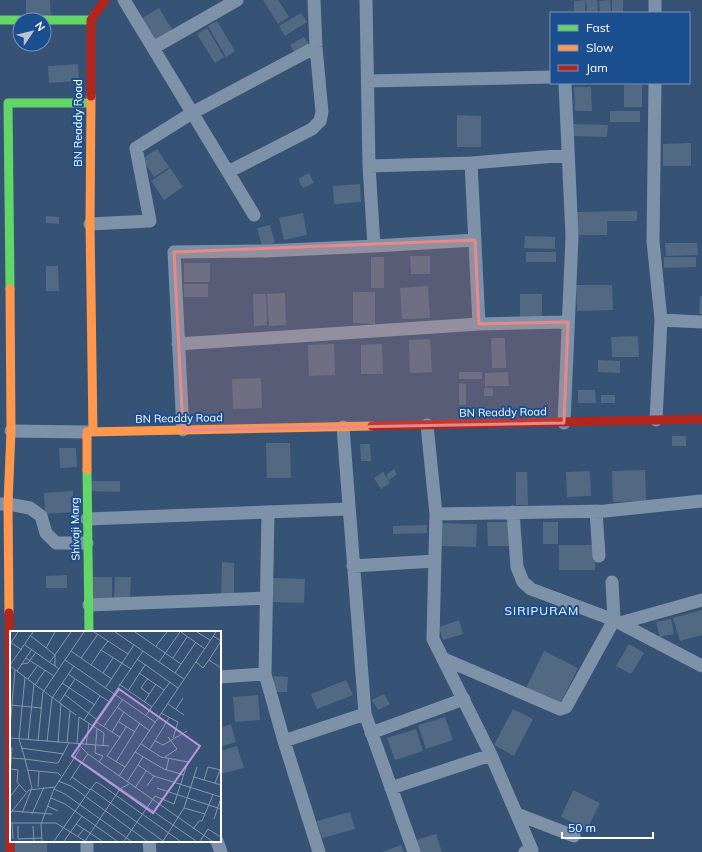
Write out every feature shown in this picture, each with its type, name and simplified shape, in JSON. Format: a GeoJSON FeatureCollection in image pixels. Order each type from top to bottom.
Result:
{"type":"FeatureCollection","features":[{"type":"Feature","properties":{"kind":"street"},"geometry":{"type":"LineString","coordinates":[[52,20],[91,20],[105,0]]}},
{"type":"Feature","properties":{"kind":"street"},"geometry":{"type":"LineString","coordinates":[[124,0],[254,215]]}},
{"type":"Feature","properties":{"kind":"street"},"geometry":{"type":"LineString","coordinates":[[153,48],[237,0]]}},
{"type":"Feature","properties":{"kind":"street"},"geometry":{"type":"LineString","coordinates":[[228,172],[312,129],[320,121],[322,112],[316,47],[314,0]]}},
{"type":"Feature","properties":{"kind":"street"},"geometry":{"type":"LineString","coordinates":[[366,0],[369,166],[374,246]]}},
{"type":"Feature","properties":{"kind":"street"},"geometry":{"type":"LineString","coordinates":[[655,0],[655,12]]}},
{"type":"Feature","properties":{"kind":"street"},"geometry":{"type":"LineString","coordinates":[[0,20],[12,20]]}},
{"type":"Feature","properties":{"kind":"street","name":"BN Readdy Road"},"geometry":{"type":"LineString","coordinates":[[91,20],[90,432],[702,419]]}},
{"type":"Feature","properties":{"kind":"street"},"geometry":{"type":"LineString","coordinates":[[90,224],[150,221],[136,148],[192,113],[316,47]]}},
{"type":"Feature","properties":{"kind":"street"},"geometry":{"type":"LineString","coordinates":[[368,81],[550,77]]}},
{"type":"Feature","properties":{"kind":"street"},"geometry":{"type":"LineString","coordinates":[[564,423],[572,237],[565,84]]}},
{"type":"Feature","properties":{"kind":"street"},"geometry":{"type":"LineString","coordinates":[[655,84],[653,241],[661,320],[656,420]]}},
{"type":"Feature","properties":{"kind":"street"},"geometry":{"type":"LineString","coordinates":[[10,745],[4,504],[11,431],[4,183],[4,103],[90,103]]}},
{"type":"Feature","properties":{"kind":"street"},"geometry":{"type":"LineString","coordinates":[[369,166],[471,163],[568,155]]}},
{"type":"Feature","properties":{"kind":"street"},"geometry":{"type":"LineString","coordinates":[[471,163],[479,324]]}},
{"type":"Feature","properties":{"kind":"street"},"geometry":{"type":"LineString","coordinates":[[183,430],[174,252],[265,251],[475,240]]}},
{"type":"Feature","properties":{"kind":"street"},"geometry":{"type":"LineString","coordinates":[[661,320],[702,322]]}},
{"type":"Feature","properties":{"kind":"street"},"geometry":{"type":"LineString","coordinates":[[178,344],[479,324],[568,322]]}},
{"type":"Feature","properties":{"kind":"street"},"geometry":{"type":"LineString","coordinates":[[428,425],[436,514],[433,638],[491,755],[517,814],[532,850],[525,852]]}},
{"type":"Feature","properties":{"kind":"street"},"geometry":{"type":"LineString","coordinates":[[343,427],[348,509],[365,714],[414,852]]}},
{"type":"Feature","properties":{"kind":"street"},"geometry":{"type":"LineString","coordinates":[[11,431],[90,432]]}},
{"type":"Feature","properties":{"kind":"street","name":"Shivaji Marg"},"geometry":{"type":"LineString","coordinates":[[88,631],[89,605],[87,519],[90,432]]}},
{"type":"Feature","properties":{"kind":"street"},"geometry":{"type":"LineString","coordinates":[[436,514],[596,511],[702,501]]}},
{"type":"Feature","properties":{"kind":"street"},"geometry":{"type":"LineString","coordinates":[[4,504],[30,508],[41,516],[46,533],[56,543],[87,542]]}},
{"type":"Feature","properties":{"kind":"street"},"geometry":{"type":"LineString","coordinates":[[87,519],[348,509]]}},
{"type":"Feature","properties":{"kind":"street"},"geometry":{"type":"LineString","coordinates":[[596,511],[599,556]]}},
{"type":"Feature","properties":{"kind":"street"},"geometry":{"type":"LineString","coordinates":[[513,512],[517,566],[523,582],[531,589],[617,622],[702,666]]}},
{"type":"Feature","properties":{"kind":"street"},"geometry":{"type":"LineString","coordinates":[[268,513],[265,674],[284,742],[319,852]]}},
{"type":"Feature","properties":{"kind":"street"},"geometry":{"type":"LineString","coordinates":[[353,566],[435,561]]}},
{"type":"Feature","properties":{"kind":"street"},"geometry":{"type":"LineString","coordinates":[[444,659],[560,708],[566,707],[617,622],[612,582]]}},
{"type":"Feature","properties":{"kind":"street"},"geometry":{"type":"LineString","coordinates":[[89,605],[266,598]]}},
{"type":"Feature","properties":{"kind":"street"},"geometry":{"type":"LineString","coordinates":[[617,622],[702,600]]}},
{"type":"Feature","properties":{"kind":"street"},"geometry":{"type":"LineString","coordinates":[[221,677],[265,674]]}},
{"type":"Feature","properties":{"kind":"street"},"geometry":{"type":"LineString","coordinates":[[371,733],[464,699]]}},
{"type":"Feature","properties":{"kind":"street"},"geometry":{"type":"LineString","coordinates":[[284,742],[365,714]]}},
{"type":"Feature","properties":{"kind":"street"},"geometry":{"type":"LineString","coordinates":[[392,788],[491,755]]}},
{"type":"Feature","properties":{"kind":"street"},"geometry":{"type":"LineString","coordinates":[[517,814],[574,836]]}},
{"type":"Feature","properties":{"kind":"street"},"geometry":{"type":"LineString","coordinates":[[10,842],[10,852]]}},
{"type":"Feature","properties":{"kind":"street"},"geometry":{"type":"LineString","coordinates":[[87,852],[88,842]]}},
{"type":"Feature","properties":{"kind":"street"},"geometry":{"type":"LineString","coordinates":[[149,842],[150,852]]}},
{"type":"Feature","properties":{"kind":"street"},"geometry":{"type":"LineString","coordinates":[[217,842],[221,852]]}},
{"type":"Feature","properties":{"kind":"highlighted area"},"geometry":{"type":"Polygon","coordinates":[[[475,240],[479,324],[568,322],[564,423],[183,430],[174,252],[475,240]]]}},
{"type":"Feature","properties":{"kind":"building"},"geometry":{"type":"Polygon","coordinates":[[[26,0],[50,0],[51,12],[26,12],[26,0]]]}},
{"type":"Feature","properties":{"kind":"building"},"geometry":{"type":"Polygon","coordinates":[[[263,0],[278,0],[289,17],[278,24],[263,0]]]}},
{"type":"Feature","properties":{"kind":"building"},"geometry":{"type":"Polygon","coordinates":[[[585,0],[585,12],[574,12],[574,1],[585,0]]]}},
{"type":"Feature","properties":{"kind":"building"},"geometry":{"type":"Polygon","coordinates":[[[586,0],[597,0],[598,12],[587,12],[586,0]]]}},
{"type":"Feature","properties":{"kind":"building"},"geometry":{"type":"Polygon","coordinates":[[[610,0],[611,12],[600,12],[599,1],[610,0]]]}},
{"type":"Feature","properties":{"kind":"building"},"geometry":{"type":"Polygon","coordinates":[[[612,0],[623,0],[623,12],[612,12],[612,0]]]}},
{"type":"Feature","properties":{"kind":"building"},"geometry":{"type":"Polygon","coordinates":[[[159,8],[173,31],[153,43],[139,20],[159,8]]]}},
{"type":"Feature","properties":{"kind":"building"},"geometry":{"type":"Polygon","coordinates":[[[301,13],[307,22],[285,36],[279,26],[301,13]]]}},
{"type":"Feature","properties":{"kind":"building"},"geometry":{"type":"Polygon","coordinates":[[[217,21],[235,51],[226,57],[208,26],[217,21]]]}},
{"type":"Feature","properties":{"kind":"building"},"geometry":{"type":"Polygon","coordinates":[[[207,28],[224,57],[215,63],[197,34],[207,28]]]}},
{"type":"Feature","properties":{"kind":"building"},"geometry":{"type":"Polygon","coordinates":[[[304,37],[310,46],[296,55],[290,45],[304,37]]]}},
{"type":"Feature","properties":{"kind":"building"},"geometry":{"type":"Polygon","coordinates":[[[78,64],[79,81],[49,83],[48,66],[78,64]]]}},
{"type":"Feature","properties":{"kind":"building"},"geometry":{"type":"Polygon","coordinates":[[[642,84],[642,107],[624,107],[624,85],[642,84]]]}},
{"type":"Feature","properties":{"kind":"building"},"geometry":{"type":"Polygon","coordinates":[[[574,87],[591,87],[592,111],[575,111],[574,87]]]}},
{"type":"Feature","properties":{"kind":"building"},"geometry":{"type":"Polygon","coordinates":[[[610,111],[640,111],[640,122],[610,122],[610,111]]]}},
{"type":"Feature","properties":{"kind":"building"},"geometry":{"type":"Polygon","coordinates":[[[457,115],[481,116],[481,147],[457,147],[457,115]]]}},
{"type":"Feature","properties":{"kind":"building"},"geometry":{"type":"Polygon","coordinates":[[[572,124],[608,125],[607,137],[572,136],[572,124]]]}},
{"type":"Feature","properties":{"kind":"building"},"geometry":{"type":"Polygon","coordinates":[[[691,143],[691,166],[663,166],[663,144],[691,143]]]}},
{"type":"Feature","properties":{"kind":"building"},"geometry":{"type":"Polygon","coordinates":[[[157,149],[169,167],[154,177],[142,159],[157,149]]]}},
{"type":"Feature","properties":{"kind":"building"},"geometry":{"type":"Polygon","coordinates":[[[170,168],[183,187],[164,200],[151,181],[170,168]]]}},
{"type":"Feature","properties":{"kind":"building"},"geometry":{"type":"Polygon","coordinates":[[[309,173],[314,183],[303,188],[298,179],[309,173]]]}},
{"type":"Feature","properties":{"kind":"building"},"geometry":{"type":"Polygon","coordinates":[[[360,184],[361,202],[334,204],[333,186],[360,184]]]}},
{"type":"Feature","properties":{"kind":"building"},"geometry":{"type":"Polygon","coordinates":[[[637,211],[637,221],[607,221],[607,235],[575,235],[576,212],[637,211]]]}},
{"type":"Feature","properties":{"kind":"building"},"geometry":{"type":"Polygon","coordinates":[[[303,213],[307,235],[284,240],[279,218],[303,213]]]}},
{"type":"Feature","properties":{"kind":"building"},"geometry":{"type":"Polygon","coordinates":[[[46,216],[59,217],[59,224],[46,223],[46,216]]]}},
{"type":"Feature","properties":{"kind":"building"},"geometry":{"type":"Polygon","coordinates":[[[270,225],[275,243],[262,246],[257,228],[270,225]]]}},
{"type":"Feature","properties":{"kind":"building"},"geometry":{"type":"Polygon","coordinates":[[[525,236],[555,237],[555,249],[524,248],[525,236]]]}},
{"type":"Feature","properties":{"kind":"building"},"geometry":{"type":"Polygon","coordinates":[[[665,243],[697,243],[698,255],[666,256],[665,243]]]}},
{"type":"Feature","properties":{"kind":"building"},"geometry":{"type":"Polygon","coordinates":[[[526,252],[556,252],[556,262],[526,262],[526,252]]]}},
{"type":"Feature","properties":{"kind":"building"},"geometry":{"type":"Polygon","coordinates":[[[410,256],[430,256],[430,274],[411,274],[410,256]]]}},
{"type":"Feature","properties":{"kind":"building"},"geometry":{"type":"Polygon","coordinates":[[[371,257],[384,257],[384,288],[371,288],[371,257]]]}},
{"type":"Feature","properties":{"kind":"building"},"geometry":{"type":"Polygon","coordinates":[[[664,257],[696,257],[696,267],[664,268],[664,257]]]}},
{"type":"Feature","properties":{"kind":"building"},"geometry":{"type":"Polygon","coordinates":[[[184,263],[210,263],[210,282],[184,282],[184,263]]]}},
{"type":"Feature","properties":{"kind":"building"},"geometry":{"type":"Polygon","coordinates":[[[46,266],[58,266],[59,291],[46,291],[46,266]]]}},
{"type":"Feature","properties":{"kind":"building"},"geometry":{"type":"Polygon","coordinates":[[[184,284],[208,284],[208,297],[184,297],[184,284]]]}},
{"type":"Feature","properties":{"kind":"building"},"geometry":{"type":"Polygon","coordinates":[[[576,285],[612,285],[613,310],[577,311],[576,285]]]}},
{"type":"Feature","properties":{"kind":"building"},"geometry":{"type":"Polygon","coordinates":[[[428,286],[430,318],[402,319],[400,288],[428,286]]]}},
{"type":"Feature","properties":{"kind":"building"},"geometry":{"type":"Polygon","coordinates":[[[353,292],[375,292],[375,324],[353,323],[353,292]]]}},
{"type":"Feature","properties":{"kind":"building"},"geometry":{"type":"Polygon","coordinates":[[[285,293],[286,325],[269,326],[267,294],[285,293]]]}},
{"type":"Feature","properties":{"kind":"building"},"geometry":{"type":"Polygon","coordinates":[[[253,294],[266,294],[267,325],[254,326],[253,294]]]}},
{"type":"Feature","properties":{"kind":"building"},"geometry":{"type":"Polygon","coordinates":[[[520,294],[542,294],[542,318],[520,317],[520,294]]]}},
{"type":"Feature","properties":{"kind":"building"},"geometry":{"type":"Polygon","coordinates":[[[700,296],[702,296],[702,314],[699,314],[700,296]]]}},
{"type":"Feature","properties":{"kind":"building"},"geometry":{"type":"Polygon","coordinates":[[[638,336],[639,357],[612,357],[611,337],[638,336]]]}},
{"type":"Feature","properties":{"kind":"building"},"geometry":{"type":"Polygon","coordinates":[[[491,338],[505,338],[506,368],[492,368],[491,338]]]}},
{"type":"Feature","properties":{"kind":"building"},"geometry":{"type":"Polygon","coordinates":[[[430,339],[432,372],[410,373],[409,340],[430,339]]]}},
{"type":"Feature","properties":{"kind":"building"},"geometry":{"type":"Polygon","coordinates":[[[334,344],[335,375],[309,376],[308,345],[334,344]]]}},
{"type":"Feature","properties":{"kind":"building"},"geometry":{"type":"Polygon","coordinates":[[[382,344],[383,374],[361,374],[361,345],[382,344]]]}},
{"type":"Feature","properties":{"kind":"building"},"geometry":{"type":"Polygon","coordinates":[[[598,360],[620,361],[620,373],[598,372],[598,360]]]}},
{"type":"Feature","properties":{"kind":"building"},"geometry":{"type":"Polygon","coordinates":[[[459,372],[482,372],[482,379],[459,379],[459,372]]]}},
{"type":"Feature","properties":{"kind":"building"},"geometry":{"type":"Polygon","coordinates":[[[508,372],[509,386],[485,386],[485,373],[508,372]]]}},
{"type":"Feature","properties":{"kind":"building"},"geometry":{"type":"Polygon","coordinates":[[[261,378],[262,408],[233,409],[232,379],[261,378]]]}},
{"type":"Feature","properties":{"kind":"building"},"geometry":{"type":"Polygon","coordinates":[[[459,383],[466,384],[466,405],[459,405],[459,383]]]}},
{"type":"Feature","properties":{"kind":"building"},"geometry":{"type":"Polygon","coordinates":[[[484,388],[493,388],[493,396],[484,396],[484,388]]]}},
{"type":"Feature","properties":{"kind":"building"},"geometry":{"type":"Polygon","coordinates":[[[578,390],[595,390],[596,403],[578,403],[578,390]]]}},
{"type":"Feature","properties":{"kind":"building"},"geometry":{"type":"Polygon","coordinates":[[[601,395],[615,395],[615,403],[601,403],[601,395]]]}},
{"type":"Feature","properties":{"kind":"building"},"geometry":{"type":"Polygon","coordinates":[[[672,436],[686,436],[686,446],[672,446],[672,436]]]}},
{"type":"Feature","properties":{"kind":"building"},"geometry":{"type":"Polygon","coordinates":[[[266,443],[290,443],[291,478],[267,478],[266,443]]]}},
{"type":"Feature","properties":{"kind":"building"},"geometry":{"type":"Polygon","coordinates":[[[360,444],[370,444],[371,461],[361,461],[360,444]]]}},
{"type":"Feature","properties":{"kind":"building"},"geometry":{"type":"Polygon","coordinates":[[[59,448],[76,448],[77,467],[60,468],[59,448]]]}},
{"type":"Feature","properties":{"kind":"building"},"geometry":{"type":"Polygon","coordinates":[[[394,469],[397,474],[389,480],[386,475],[394,469]]]}},
{"type":"Feature","properties":{"kind":"building"},"geometry":{"type":"Polygon","coordinates":[[[645,470],[646,501],[613,502],[612,471],[645,470]]]}},
{"type":"Feature","properties":{"kind":"building"},"geometry":{"type":"Polygon","coordinates":[[[590,471],[591,496],[567,497],[566,472],[590,471]]]}},
{"type":"Feature","properties":{"kind":"building"},"geometry":{"type":"Polygon","coordinates":[[[383,472],[390,483],[381,489],[374,478],[383,472]]]}},
{"type":"Feature","properties":{"kind":"building"},"geometry":{"type":"Polygon","coordinates":[[[516,472],[527,472],[528,505],[516,505],[516,472]]]}},
{"type":"Feature","properties":{"kind":"building"},"geometry":{"type":"Polygon","coordinates":[[[91,481],[120,481],[120,492],[91,491],[91,481]]]}},
{"type":"Feature","properties":{"kind":"building"},"geometry":{"type":"Polygon","coordinates":[[[73,491],[74,512],[45,514],[44,493],[73,491]]]}},
{"type":"Feature","properties":{"kind":"building"},"geometry":{"type":"Polygon","coordinates":[[[487,522],[509,522],[509,546],[488,546],[487,522]]]}},
{"type":"Feature","properties":{"kind":"building"},"geometry":{"type":"Polygon","coordinates":[[[543,522],[558,522],[558,544],[543,544],[543,522]]]}},
{"type":"Feature","properties":{"kind":"building"},"geometry":{"type":"Polygon","coordinates":[[[442,523],[477,524],[476,547],[442,546],[442,523]]]}},
{"type":"Feature","properties":{"kind":"building"},"geometry":{"type":"Polygon","coordinates":[[[427,525],[427,533],[393,534],[393,526],[427,525]]]}},
{"type":"Feature","properties":{"kind":"building"},"geometry":{"type":"Polygon","coordinates":[[[559,545],[596,545],[595,570],[559,570],[559,545]]]}},
{"type":"Feature","properties":{"kind":"building"},"geometry":{"type":"Polygon","coordinates":[[[222,562],[234,563],[234,595],[221,595],[222,562]]]}},
{"type":"Feature","properties":{"kind":"building"},"geometry":{"type":"Polygon","coordinates":[[[67,575],[67,588],[46,588],[46,576],[67,575]]]}},
{"type":"Feature","properties":{"kind":"building"},"geometry":{"type":"Polygon","coordinates":[[[92,577],[112,577],[112,599],[92,599],[92,577]]]}},
{"type":"Feature","properties":{"kind":"building"},"geometry":{"type":"Polygon","coordinates":[[[115,577],[131,577],[130,598],[114,598],[115,577]]]}},
{"type":"Feature","properties":{"kind":"building"},"geometry":{"type":"Polygon","coordinates":[[[273,578],[305,579],[304,603],[272,602],[273,578]]]}},
{"type":"Feature","properties":{"kind":"building"},"geometry":{"type":"Polygon","coordinates":[[[702,610],[702,635],[680,641],[673,618],[702,610]]]}},
{"type":"Feature","properties":{"kind":"building"},"geometry":{"type":"Polygon","coordinates":[[[671,619],[674,634],[660,637],[656,622],[671,619]]]}},
{"type":"Feature","properties":{"kind":"building"},"geometry":{"type":"Polygon","coordinates":[[[459,620],[463,634],[443,640],[439,627],[459,620]]]}},
{"type":"Feature","properties":{"kind":"building"},"geometry":{"type":"Polygon","coordinates":[[[629,644],[644,653],[631,674],[616,666],[629,644]]]}},
{"type":"Feature","properties":{"kind":"building"},"geometry":{"type":"Polygon","coordinates":[[[544,651],[578,668],[560,704],[526,688],[544,651]]]}},
{"type":"Feature","properties":{"kind":"building"},"geometry":{"type":"Polygon","coordinates":[[[274,676],[288,677],[287,692],[273,692],[274,676]]]}},
{"type":"Feature","properties":{"kind":"building"},"geometry":{"type":"Polygon","coordinates":[[[346,680],[353,695],[317,709],[311,694],[346,680]]]}},
{"type":"Feature","properties":{"kind":"building"},"geometry":{"type":"Polygon","coordinates":[[[384,694],[390,704],[378,710],[372,700],[384,694]]]}},
{"type":"Feature","properties":{"kind":"building"},"geometry":{"type":"Polygon","coordinates":[[[258,695],[260,720],[235,722],[233,697],[258,695]]]}},
{"type":"Feature","properties":{"kind":"building"},"geometry":{"type":"Polygon","coordinates":[[[513,709],[533,719],[514,756],[494,745],[513,709]]]}},
{"type":"Feature","properties":{"kind":"building"},"geometry":{"type":"Polygon","coordinates":[[[445,717],[453,740],[426,749],[418,725],[445,717]]]}},
{"type":"Feature","properties":{"kind":"building"},"geometry":{"type":"Polygon","coordinates":[[[231,724],[236,742],[221,747],[221,728],[231,724]]]}},
{"type":"Feature","properties":{"kind":"building"},"geometry":{"type":"Polygon","coordinates":[[[416,729],[423,751],[395,760],[387,738],[416,729]]]}},
{"type":"Feature","properties":{"kind":"building"},"geometry":{"type":"Polygon","coordinates":[[[237,746],[244,768],[221,774],[221,751],[237,746]]]}},
{"type":"Feature","properties":{"kind":"building"},"geometry":{"type":"Polygon","coordinates":[[[573,790],[600,803],[587,830],[561,817],[573,790]]]}},
{"type":"Feature","properties":{"kind":"building"},"geometry":{"type":"Polygon","coordinates":[[[350,812],[355,829],[322,838],[317,821],[350,812]]]}},
{"type":"Feature","properties":{"kind":"building"},"geometry":{"type":"Polygon","coordinates":[[[436,834],[442,852],[419,852],[416,840],[436,834]]]}},
{"type":"Feature","properties":{"kind":"building"},"geometry":{"type":"Polygon","coordinates":[[[15,842],[47,842],[47,852],[15,852],[15,842]]]}},
{"type":"Feature","properties":{"kind":"building"},"geometry":{"type":"Polygon","coordinates":[[[401,845],[404,852],[383,852],[401,845]]]}},
{"type":"Feature","properties":{"kind":"traffic: fast"},"geometry":{"type":"LineString","coordinates":[[0,20],[12,20]]}},
{"type":"Feature","properties":{"kind":"traffic: fast"},"geometry":{"type":"LineString","coordinates":[[52,20],[91,20]]}},
{"type":"Feature","properties":{"kind":"traffic: fast"},"geometry":{"type":"LineString","coordinates":[[10,289],[8,103],[90,103]]}},
{"type":"Feature","properties":{"kind":"traffic: fast"},"geometry":{"type":"LineString","coordinates":[[87,470],[89,631]]}},
{"type":"Feature","properties":{"kind":"traffic: slow"},"geometry":{"type":"LineString","coordinates":[[91,96],[90,224],[93,432]]}},
{"type":"Feature","properties":{"kind":"traffic: slow"},"geometry":{"type":"LineString","coordinates":[[9,613],[8,504],[11,431],[10,289]]}},
{"type":"Feature","properties":{"kind":"traffic: slow"},"geometry":{"type":"LineString","coordinates":[[87,470],[87,432],[372,426]]}},
{"type":"Feature","properties":{"kind":"traffic: jam"},"geometry":{"type":"LineString","coordinates":[[91,96],[91,20],[105,0]]}},
{"type":"Feature","properties":{"kind":"traffic: jam"},"geometry":{"type":"LineString","coordinates":[[372,426],[702,419]]}},
{"type":"Feature","properties":{"kind":"traffic: jam"},"geometry":{"type":"LineString","coordinates":[[9,613],[10,852]]}},
{"type":"Feature","properties":{"kind":"district","name":"SIRIPURAM"},"geometry":{"type":"Point","coordinates":[542,611]}}]}
